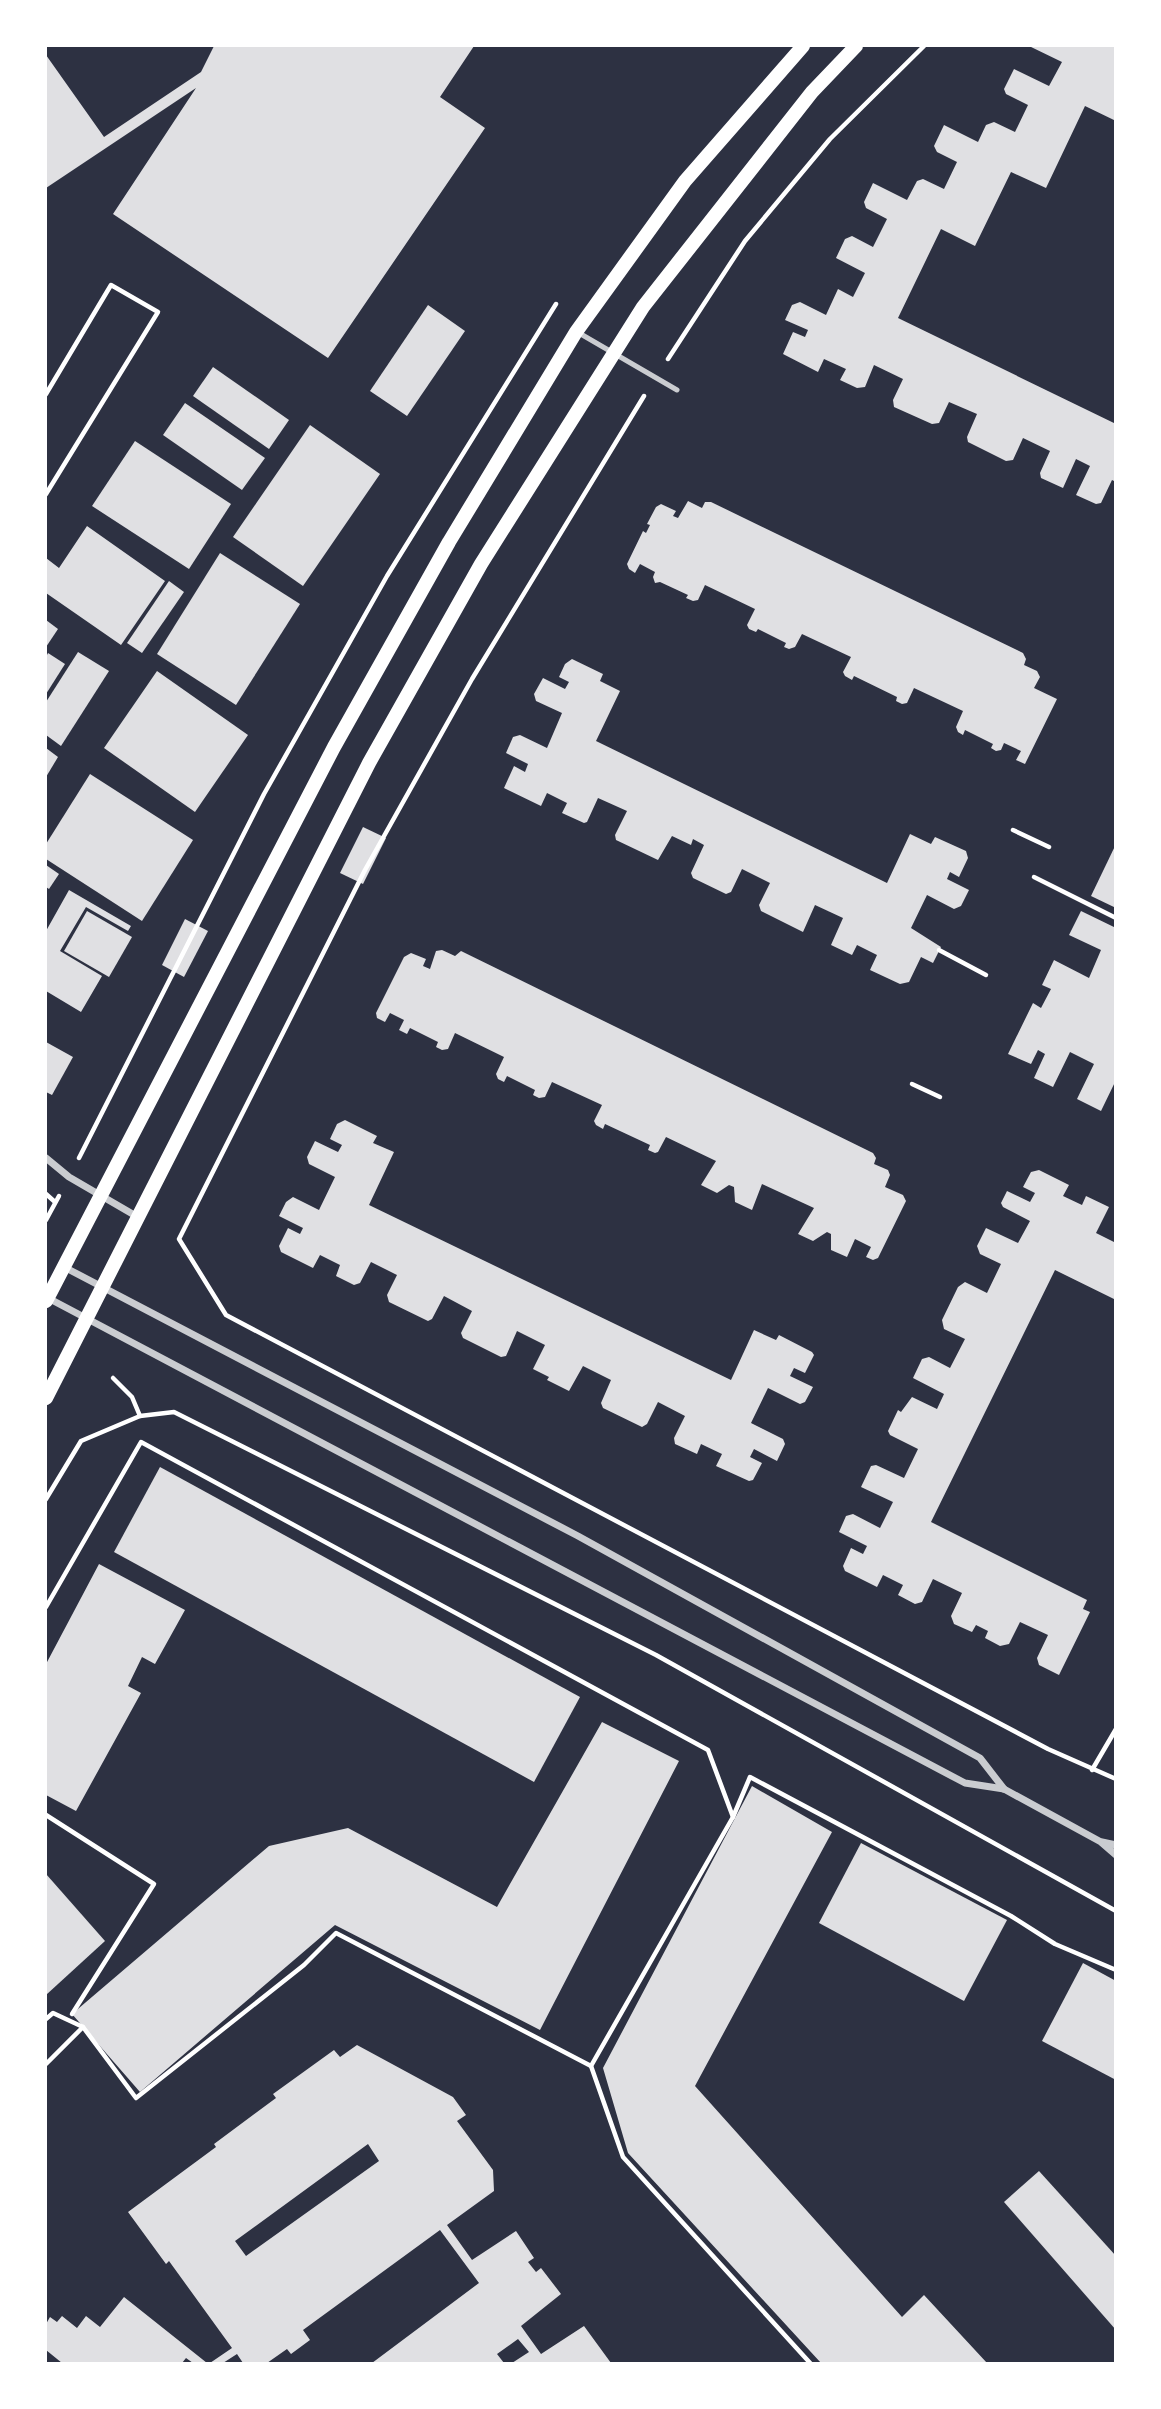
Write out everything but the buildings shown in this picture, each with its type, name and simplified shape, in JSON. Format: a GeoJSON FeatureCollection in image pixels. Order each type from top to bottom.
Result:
{"type":"FeatureCollection","features":[{"type":"Feature","properties":{"kind":"main road"},"geometry":{"type":"LineString","coordinates":[[46,1299],[334,747],[449,542],[576,332],[685,181],[803,46]]}},
{"type":"Feature","properties":{"kind":"main road"},"geometry":{"type":"LineString","coordinates":[[46,1398],[104,1288],[136,1216],[382,739],[481,564],[643,306],[812,92],[856,46]]}},
{"type":"Feature","properties":{"kind":"street"},"geometry":{"type":"LineString","coordinates":[[46,1158],[69,1177],[136,1216]]}},
{"type":"Feature","properties":{"kind":"street"},"geometry":{"type":"LineString","coordinates":[[64,1268],[578,1536],[980,1758],[1003,1789]]}},
{"type":"Feature","properties":{"kind":"street"},"geometry":{"type":"LineString","coordinates":[[46,1299],[955,1778],[965,1783],[1003,1789],[1101,1842],[1115,1855]]}},
{"type":"Feature","properties":{"kind":"street"},"geometry":{"type":"LineString","coordinates":[[1101,1842],[1115,1845]]}},
{"type":"Feature","properties":{"kind":"lane"},"geometry":{"type":"LineString","coordinates":[[576,332],[677,390]]}},
{"type":"Feature","properties":{"kind":"path"},"geometry":{"type":"LineString","coordinates":[[924,46],[830,139],[745,241],[655,378],[472,678],[372,858],[179,1239],[226,1315],[1115,1780]]}},
{"type":"Feature","properties":{"kind":"path"},"geometry":{"type":"LineString","coordinates":[[46,394],[111,285],[158,312],[46,494]]}},
{"type":"Feature","properties":{"kind":"path"},"geometry":{"type":"LineString","coordinates":[[46,1220],[271,782],[387,576],[556,304]]}},
{"type":"Feature","properties":{"kind":"path"},"geometry":{"type":"LineString","coordinates":[[1013,830],[1049,847]]}},
{"type":"Feature","properties":{"kind":"path"},"geometry":{"type":"LineString","coordinates":[[1034,877],[1115,918]]}},
{"type":"Feature","properties":{"kind":"path"},"geometry":{"type":"LineString","coordinates":[[939,950],[986,975]]}},
{"type":"Feature","properties":{"kind":"path"},"geometry":{"type":"LineString","coordinates":[[912,1084],[940,1097]]}},
{"type":"Feature","properties":{"kind":"path"},"geometry":{"type":"LineString","coordinates":[[46,1194],[55,1202]]}},
{"type":"Feature","properties":{"kind":"path"},"geometry":{"type":"LineString","coordinates":[[113,1378],[132,1397],[141,1416]]}},
{"type":"Feature","properties":{"kind":"path"},"geometry":{"type":"LineString","coordinates":[[46,1499],[81,1441],[141,1416],[174,1412],[656,1655],[1115,1911]]}},
{"type":"Feature","properties":{"kind":"path"},"geometry":{"type":"LineString","coordinates":[[46,1607],[141,1442],[708,1750],[733,1817]]}},
{"type":"Feature","properties":{"kind":"path"},"geometry":{"type":"LineString","coordinates":[[1092,1770],[1115,1729]]}},
{"type":"Feature","properties":{"kind":"path"},"geometry":{"type":"LineString","coordinates":[[591,2066],[733,1817],[750,1777],[1011,1916],[1055,1944],[1115,1970]]}},
{"type":"Feature","properties":{"kind":"path"},"geometry":{"type":"LineString","coordinates":[[46,1815],[154,1884],[72,2014]]}},
{"type":"Feature","properties":{"kind":"path"},"geometry":{"type":"LineString","coordinates":[[46,2019],[53,2013],[83,2027],[136,2098],[304,1965],[336,1933],[591,2066],[622,2157],[811,2364]]}},
{"type":"Feature","properties":{"kind":"path"},"geometry":{"type":"LineString","coordinates":[[46,2064],[83,2027]]}}]}
